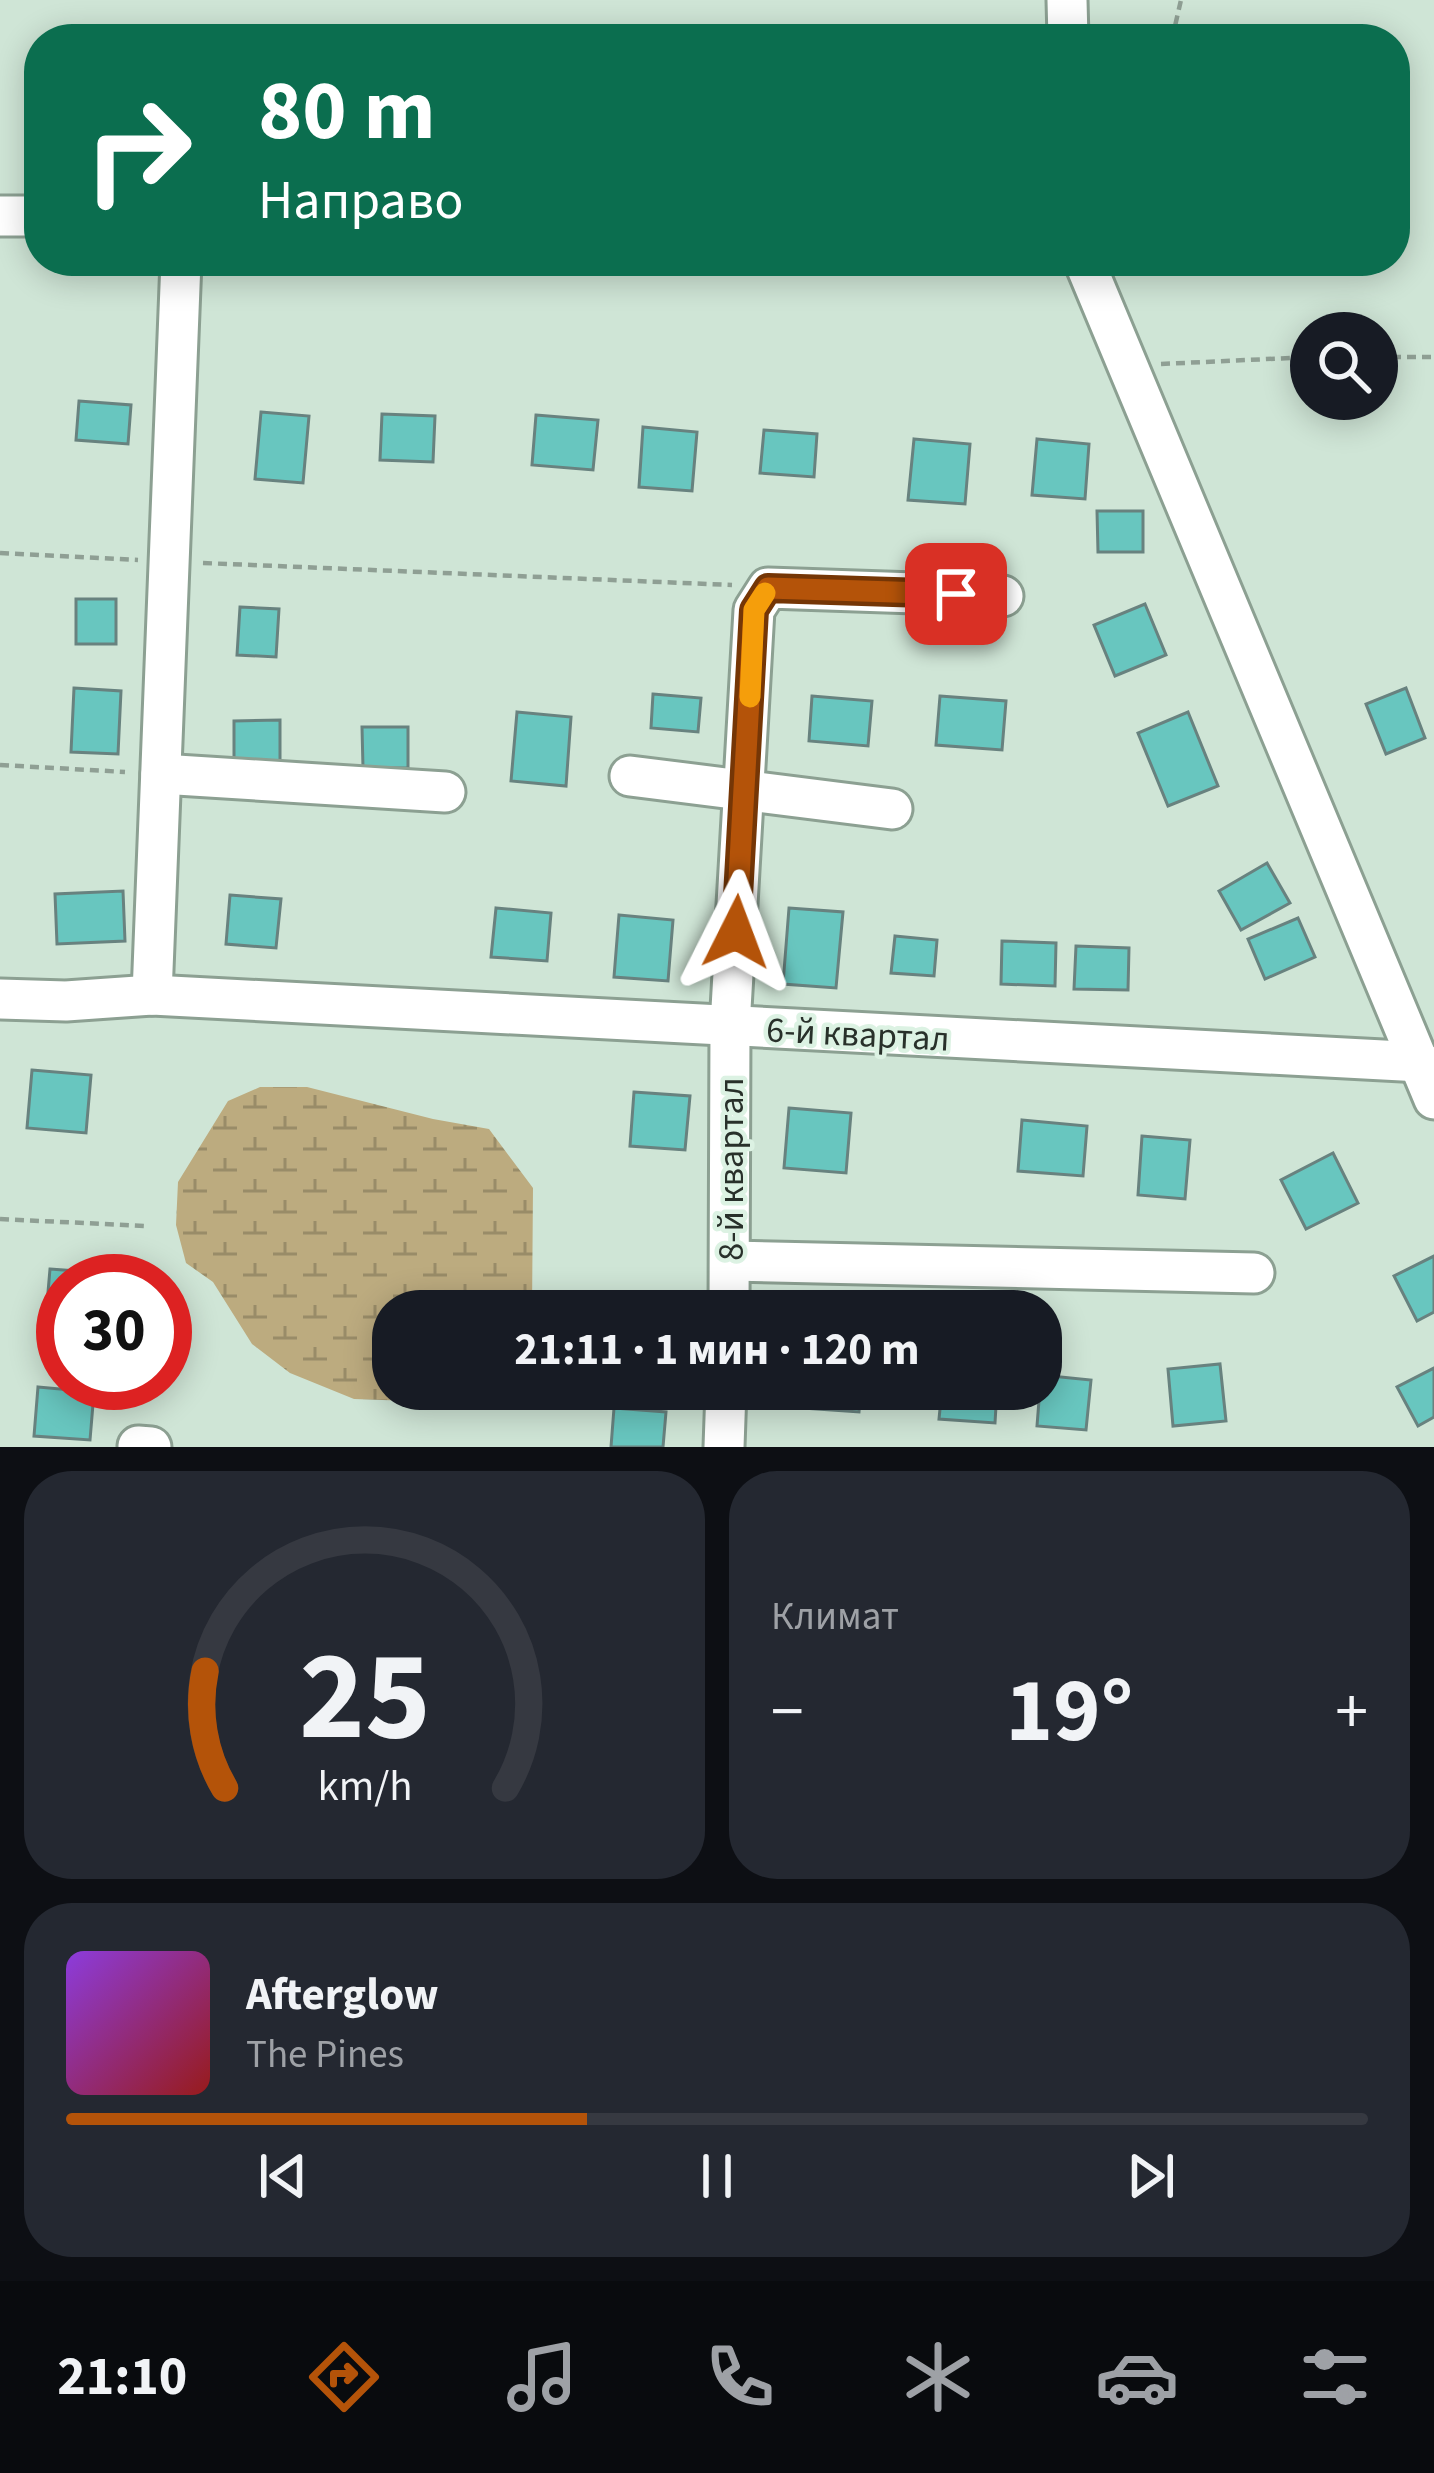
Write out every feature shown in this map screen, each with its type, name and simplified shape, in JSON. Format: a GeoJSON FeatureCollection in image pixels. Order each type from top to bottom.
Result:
{"type":"FeatureCollection","features":[{"type":"Feature","properties":{"kind":"street"},"geometry":{"type":"LineString","coordinates":[[152,995],[180,276]]}},
{"type":"Feature","properties":{"kind":"street"},"geometry":{"type":"LineString","coordinates":[[1090,276],[1427,1081]]}},
{"type":"Feature","properties":{"kind":"street"},"geometry":{"type":"LineString","coordinates":[[754,610],[768,588],[1003,596]]}},
{"type":"Feature","properties":{"kind":"street","name":"8-й квартал"},"geometry":{"type":"LineString","coordinates":[[730,1290],[730,1026],[754,610]]}},
{"type":"Feature","properties":{"kind":"street"},"geometry":{"type":"LineString","coordinates":[[161,774],[445,792]]}},
{"type":"Feature","properties":{"kind":"street"},"geometry":{"type":"LineString","coordinates":[[630,776],[892,808]]}},
{"type":"Feature","properties":{"kind":"street","name":"6-й квартал"},"geometry":{"type":"LineString","coordinates":[[0,998],[66,1001],[152,995],[730,1026],[1427,1081]]}},
{"type":"Feature","properties":{"kind":"street"},"geometry":{"type":"LineString","coordinates":[[731,1261],[1254,1273]]}},
{"type":"Feature","properties":{"kind":"street"},"geometry":{"type":"LineString","coordinates":[[724,1447],[725,1410]]}},
{"type":"Feature","properties":{"kind":"street"},"geometry":{"type":"LineString","coordinates":[[138,1446],[151,1447]]}},
{"type":"Feature","properties":{"kind":"path"},"geometry":{"type":"LineString","coordinates":[[1398,356],[1434,357]]}},
{"type":"Feature","properties":{"kind":"path"},"geometry":{"type":"LineString","coordinates":[[1129,365],[1290,358]]}},
{"type":"Feature","properties":{"kind":"path"},"geometry":{"type":"LineString","coordinates":[[0,553],[738,586],[754,610]]}},
{"type":"Feature","properties":{"kind":"path"},"geometry":{"type":"LineString","coordinates":[[0,765],[161,774]]}},
{"type":"Feature","properties":{"kind":"path"},"geometry":{"type":"LineString","coordinates":[[0,1219],[145,1226]]}},
{"type":"Feature","properties":{"kind":"green space"},"geometry":{"type":"Polygon","coordinates":[[[260,1087],[307,1087],[489,1129],[533,1188],[532,1290],[372,1290],[372,1400],[354,1399],[290,1373],[252,1344],[213,1282],[192,1267],[192,1254],[184,1254],[176,1225],[178,1182],[228,1101],[260,1087]]]}},
{"type":"Feature","properties":{"kind":"building"},"geometry":{"type":"Polygon","coordinates":[[[79,401],[131,405],[128,444],[76,440],[79,401]]]}},
{"type":"Feature","properties":{"kind":"building"},"geometry":{"type":"Polygon","coordinates":[[[261,412],[309,416],[303,483],[255,479],[261,412]]]}},
{"type":"Feature","properties":{"kind":"building"},"geometry":{"type":"Polygon","coordinates":[[[382,414],[435,416],[433,462],[380,460],[382,414]]]}},
{"type":"Feature","properties":{"kind":"building"},"geometry":{"type":"Polygon","coordinates":[[[536,415],[598,420],[593,470],[532,465],[536,415]]]}},
{"type":"Feature","properties":{"kind":"building"},"geometry":{"type":"Polygon","coordinates":[[[643,427],[697,432],[692,491],[639,487],[643,427]]]}},
{"type":"Feature","properties":{"kind":"building"},"geometry":{"type":"Polygon","coordinates":[[[764,430],[817,434],[814,477],[760,473],[764,430]]]}},
{"type":"Feature","properties":{"kind":"building"},"geometry":{"type":"Polygon","coordinates":[[[914,439],[970,444],[965,504],[908,500],[914,439]]]}},
{"type":"Feature","properties":{"kind":"building"},"geometry":{"type":"Polygon","coordinates":[[[1037,439],[1089,444],[1085,499],[1032,495],[1037,439]]]}},
{"type":"Feature","properties":{"kind":"building"},"geometry":{"type":"Polygon","coordinates":[[[1097,511],[1143,511],[1143,552],[1098,552],[1097,511]]]}},
{"type":"Feature","properties":{"kind":"building"},"geometry":{"type":"Polygon","coordinates":[[[76,599],[116,599],[116,644],[76,644],[76,599]]]}},
{"type":"Feature","properties":{"kind":"building"},"geometry":{"type":"Polygon","coordinates":[[[1145,604],[1166,655],[1115,676],[1094,625],[1145,604]]]}},
{"type":"Feature","properties":{"kind":"building"},"geometry":{"type":"Polygon","coordinates":[[[240,607],[279,609],[276,657],[237,655],[240,607]]]}},
{"type":"Feature","properties":{"kind":"building"},"geometry":{"type":"Polygon","coordinates":[[[74,688],[121,691],[118,754],[71,752],[74,688]]]}},
{"type":"Feature","properties":{"kind":"building"},"geometry":{"type":"Polygon","coordinates":[[[1406,688],[1425,738],[1386,754],[1366,704],[1406,688]]]}},
{"type":"Feature","properties":{"kind":"building"},"geometry":{"type":"Polygon","coordinates":[[[653,694],[701,698],[698,732],[651,728],[653,694]]]}},
{"type":"Feature","properties":{"kind":"building"},"geometry":{"type":"Polygon","coordinates":[[[812,696],[872,701],[868,746],[809,741],[812,696]]]}},
{"type":"Feature","properties":{"kind":"building"},"geometry":{"type":"Polygon","coordinates":[[[940,696],[1006,701],[1002,750],[936,745],[940,696]]]}},
{"type":"Feature","properties":{"kind":"building"},"geometry":{"type":"Polygon","coordinates":[[[517,712],[571,717],[566,786],[511,781],[517,712]]]}},
{"type":"Feature","properties":{"kind":"building"},"geometry":{"type":"Polygon","coordinates":[[[1188,712],[1218,786],[1168,806],[1138,733],[1188,712]]]}},
{"type":"Feature","properties":{"kind":"building"},"geometry":{"type":"Polygon","coordinates":[[[280,720],[280,761],[234,762],[234,721],[280,720]]]}},
{"type":"Feature","properties":{"kind":"building"},"geometry":{"type":"Polygon","coordinates":[[[362,727],[408,727],[408,768],[363,768],[362,727]]]}},
{"type":"Feature","properties":{"kind":"building"},"geometry":{"type":"Polygon","coordinates":[[[1267,863],[1290,903],[1241,930],[1219,891],[1267,863]]]}},
{"type":"Feature","properties":{"kind":"building"},"geometry":{"type":"Polygon","coordinates":[[[123,891],[125,941],[57,944],[55,894],[123,891]]]}},
{"type":"Feature","properties":{"kind":"building"},"geometry":{"type":"Polygon","coordinates":[[[230,895],[281,899],[276,948],[226,944],[230,895]]]}},
{"type":"Feature","properties":{"kind":"building"},"geometry":{"type":"Polygon","coordinates":[[[496,908],[551,913],[547,961],[491,957],[496,908]]]}},
{"type":"Feature","properties":{"kind":"building"},"geometry":{"type":"Polygon","coordinates":[[[789,908],[843,912],[836,988],[783,984],[789,908]]]}},
{"type":"Feature","properties":{"kind":"building"},"geometry":{"type":"Polygon","coordinates":[[[619,915],[673,920],[668,981],[614,977],[619,915]]]}},
{"type":"Feature","properties":{"kind":"building"},"geometry":{"type":"Polygon","coordinates":[[[1298,918],[1315,957],[1265,979],[1248,939],[1298,918]]]}},
{"type":"Feature","properties":{"kind":"building"},"geometry":{"type":"Polygon","coordinates":[[[895,936],[937,940],[934,976],[891,973],[895,936]]]}},
{"type":"Feature","properties":{"kind":"building"},"geometry":{"type":"Polygon","coordinates":[[[1002,941],[1056,943],[1055,986],[1001,984],[1002,941]]]}},
{"type":"Feature","properties":{"kind":"building"},"geometry":{"type":"Polygon","coordinates":[[[1076,946],[1129,948],[1128,990],[1074,989],[1076,946]]]}},
{"type":"Feature","properties":{"kind":"building"},"geometry":{"type":"Polygon","coordinates":[[[32,1070],[91,1075],[86,1133],[27,1128],[32,1070]]]}},
{"type":"Feature","properties":{"kind":"building"},"geometry":{"type":"Polygon","coordinates":[[[634,1092],[690,1096],[685,1150],[630,1146],[634,1092]]]}},
{"type":"Feature","properties":{"kind":"building"},"geometry":{"type":"Polygon","coordinates":[[[789,1108],[851,1113],[846,1173],[784,1168],[789,1108]]]}},
{"type":"Feature","properties":{"kind":"building"},"geometry":{"type":"Polygon","coordinates":[[[1022,1120],[1087,1126],[1083,1176],[1018,1171],[1022,1120]]]}},
{"type":"Feature","properties":{"kind":"building"},"geometry":{"type":"Polygon","coordinates":[[[1142,1136],[1190,1140],[1185,1199],[1138,1195],[1142,1136]]]}},
{"type":"Feature","properties":{"kind":"building"},"geometry":{"type":"Polygon","coordinates":[[[1333,1153],[1358,1203],[1306,1229],[1281,1180],[1333,1153]]]}},
{"type":"Feature","properties":{"kind":"building"},"geometry":{"type":"Polygon","coordinates":[[[1434,1256],[1434,1312],[1417,1321],[1394,1276],[1434,1256]]]}},
{"type":"Feature","properties":{"kind":"building"},"geometry":{"type":"Polygon","coordinates":[[[1220,1364],[1226,1421],[1173,1426],[1168,1369],[1220,1364]]]}},
{"type":"Feature","properties":{"kind":"building"},"geometry":{"type":"Polygon","coordinates":[[[1434,1368],[1434,1417],[1418,1426],[1397,1387],[1434,1368]]]}},
{"type":"Feature","properties":{"kind":"building"},"geometry":{"type":"Polygon","coordinates":[[[1062,1377],[1091,1380],[1086,1430],[1037,1426],[1038,1410],[1062,1410],[1062,1377]]]}},
{"type":"Feature","properties":{"kind":"building"},"geometry":{"type":"Polygon","coordinates":[[[36,1410],[92,1410],[90,1440],[34,1436],[36,1410]]]}},
{"type":"Feature","properties":{"kind":"building"},"geometry":{"type":"Polygon","coordinates":[[[614,1410],[666,1412],[663,1447],[611,1447],[614,1410]]]}},
{"type":"Feature","properties":{"kind":"building"},"geometry":{"type":"Polygon","coordinates":[[[940,1410],[996,1410],[995,1423],[939,1419],[940,1410]]]}},
{"type":"Feature","properties":{"kind":"slow traffic"},"geometry":{"type":"LineString","coordinates":[[750,697],[754,610],[765,593]]}},
{"type":"Feature","properties":{"kind":"route"},"geometry":{"type":"LineString","coordinates":[[736,932],[754,610],[768,588],[956,594]]}}]}
